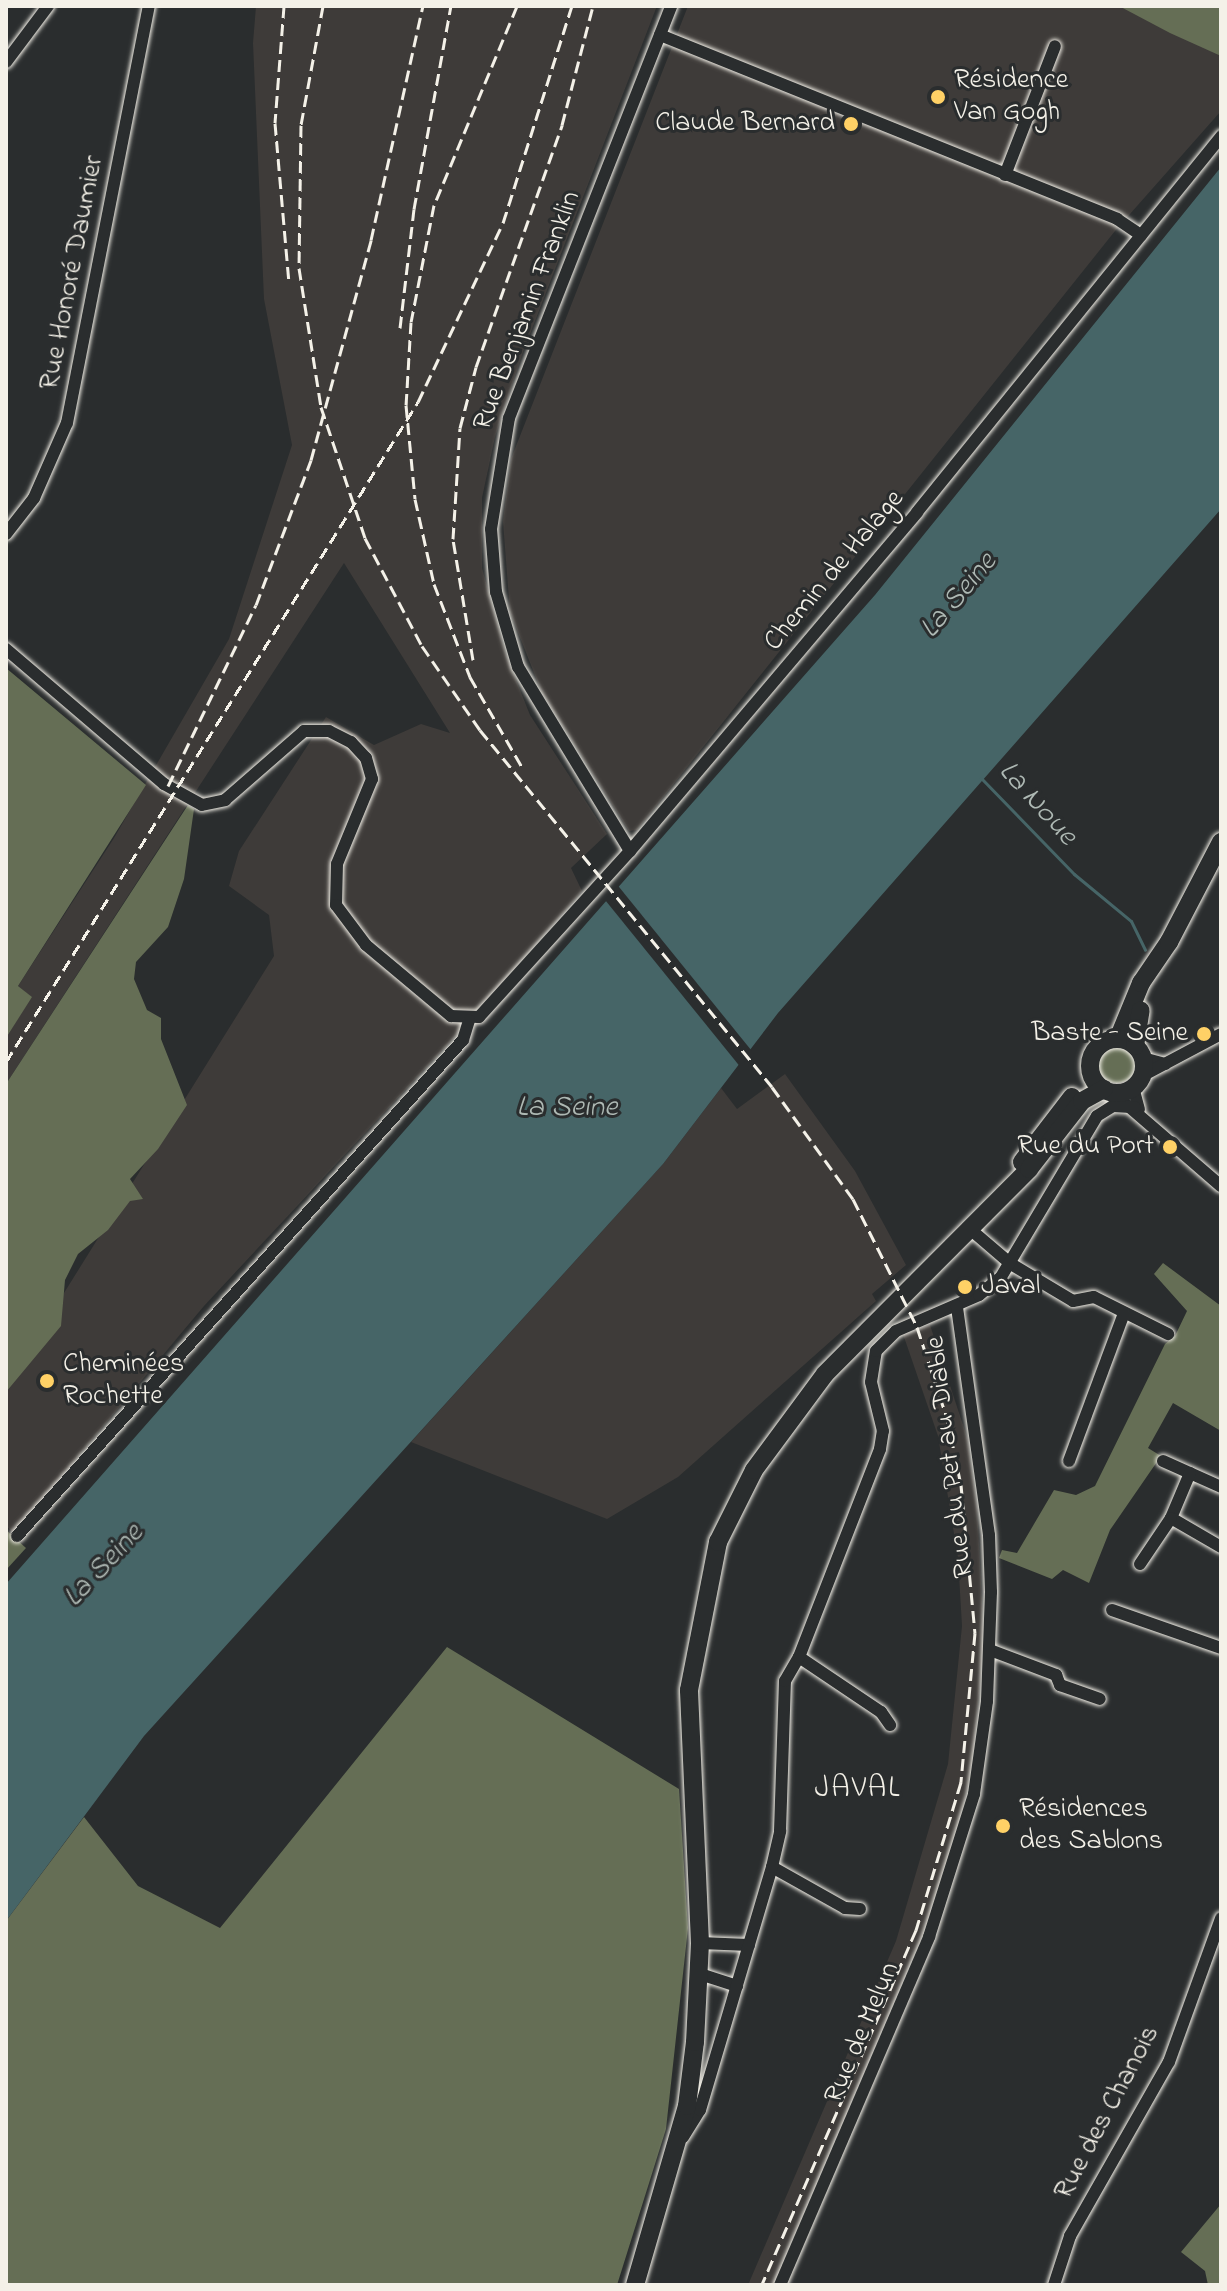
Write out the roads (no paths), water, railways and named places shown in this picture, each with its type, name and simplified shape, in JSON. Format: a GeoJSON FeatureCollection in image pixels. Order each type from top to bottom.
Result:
{"type":"FeatureCollection","features":[{"type":"Feature","properties":{"kind":"main road"},"geometry":{"type":"LineString","coordinates":[[1134,1061],[1141,983],[1169,942],[1221,842]]}},
{"type":"Feature","properties":{"kind":"main road"},"geometry":{"type":"LineString","coordinates":[[635,2285],[687,2106],[700,1974],[689,1690],[718,1542],[754,1470],[784,1425],[825,1374],[1008,1190],[1082,1101],[1108,1091],[1134,1061],[1146,997],[1181,942],[1221,857]]}},
{"type":"Feature","properties":{"kind":"main road"},"geometry":{"type":"LineString","coordinates":[[1008,1190],[1033,1146],[1091,1071],[1096,1048],[1134,1061]]}},
{"type":"Feature","properties":{"kind":"main road"},"geometry":{"type":"LineString","coordinates":[[1091,1071],[1108,1091]]}},
{"type":"Feature","properties":{"kind":"street"},"geometry":{"type":"LineString","coordinates":[[6,62],[48,6]]}},
{"type":"Feature","properties":{"kind":"street","name":"Rue Honoré Daumier"},"geometry":{"type":"LineString","coordinates":[[6,534],[34,498],[67,423],[149,6]]}},
{"type":"Feature","properties":{"kind":"street","name":"Rue Benjamin Franklin"},"geometry":{"type":"LineString","coordinates":[[630,851],[518,667],[496,592],[491,529],[509,418],[671,6]]}},
{"type":"Feature","properties":{"kind":"street"},"geometry":{"type":"LineString","coordinates":[[660,35],[1117,219],[1141,235]]}},
{"type":"Feature","properties":{"kind":"street"},"geometry":{"type":"LineString","coordinates":[[1005,175],[1055,46]]}},
{"type":"Feature","properties":{"kind":"street","name":"Chemin de Halage"},"geometry":{"type":"LineString","coordinates":[[469,1020],[492,1006],[630,851],[940,483],[1221,136]]}},
{"type":"Feature","properties":{"kind":"street"},"geometry":{"type":"LineString","coordinates":[[6,649],[164,784],[202,805],[225,800],[304,731],[329,731],[351,742],[366,758],[372,779],[337,864],[336,905],[366,945],[451,1016],[469,1020],[463,1040],[17,1536]]}},
{"type":"Feature","properties":{"kind":"street"},"geometry":{"type":"LineString","coordinates":[[1138,1110],[1134,1061],[1165,1064],[1221,1034]]}},
{"type":"Feature","properties":{"kind":"street"},"geometry":{"type":"LineString","coordinates":[[1108,1091],[1138,1110],[1221,1186]]}},
{"type":"Feature","properties":{"kind":"street"},"geometry":{"type":"LineString","coordinates":[[676,2150],[700,2110],[772,1867],[780,1831],[784,1683],[810,1631],[880,1449],[883,1431],[871,1382],[876,1351],[896,1331],[957,1306],[994,1284],[1011,1264],[1097,1116],[1113,1106],[1138,1110]]}},
{"type":"Feature","properties":{"kind":"street"},"geometry":{"type":"LineString","coordinates":[[970,1229],[999,1256],[1073,1301],[1094,1297],[1168,1334]]}},
{"type":"Feature","properties":{"kind":"street","name":"Rue du Pet au Diable"},"geometry":{"type":"LineString","coordinates":[[957,1306],[989,1535],[990,1650],[974,1794]]}},
{"type":"Feature","properties":{"kind":"street"},"geometry":{"type":"LineString","coordinates":[[1069,1461],[1124,1313]]}},
{"type":"Feature","properties":{"kind":"street"},"geometry":{"type":"LineString","coordinates":[[1163,1461],[1221,1487]]}},
{"type":"Feature","properties":{"kind":"street"},"geometry":{"type":"LineString","coordinates":[[1140,1564],[1171,1518],[1190,1473]]}},
{"type":"Feature","properties":{"kind":"street"},"geometry":{"type":"LineString","coordinates":[[1171,1518],[1221,1547]]}},
{"type":"Feature","properties":{"kind":"street"},"geometry":{"type":"LineString","coordinates":[[1112,1610],[1221,1648]]}},
{"type":"Feature","properties":{"kind":"street"},"geometry":{"type":"LineString","coordinates":[[990,1650],[1056,1675],[1060,1685],[1100,1699]]}},
{"type":"Feature","properties":{"kind":"street"},"geometry":{"type":"LineString","coordinates":[[799,1657],[881,1712],[890,1725]]}},
{"type":"Feature","properties":{"kind":"street","name":"Rue de Melun"},"geometry":{"type":"LineString","coordinates":[[785,2283],[929,1937],[974,1794]]}},
{"type":"Feature","properties":{"kind":"street"},"geometry":{"type":"LineString","coordinates":[[772,1867],[845,1908],[860,1909]]}},
{"type":"Feature","properties":{"kind":"street","name":"Rue des Chanois"},"geometry":{"type":"LineString","coordinates":[[1054,2285],[1070,2236],[1169,2062],[1221,1918]]}},
{"type":"Feature","properties":{"kind":"street"},"geometry":{"type":"LineString","coordinates":[[700,1943],[749,1945]]}},
{"type":"Feature","properties":{"kind":"street"},"geometry":{"type":"LineString","coordinates":[[700,1974],[737,1986]]}},
{"type":"Feature","properties":{"kind":"water","name":"La Seine"},"geometry":{"type":"Polygon","coordinates":[[[1221,167],[1221,509],[778,1013],[663,1164],[144,1736],[6,1921],[6,1584],[875,595],[1221,167]]]}},
{"type":"Feature","properties":{"kind":"waterway","name":"La Noue"},"geometry":{"type":"LineString","coordinates":[[981,778],[1074,874],[1131,921],[1145,950]]}},
{"type":"Feature","properties":{"kind":"railway"},"geometry":{"type":"LineString","coordinates":[[284,6],[275,123],[289,284]]}},
{"type":"Feature","properties":{"kind":"railway"},"geometry":{"type":"LineString","coordinates":[[323,6],[301,125],[299,268],[321,407],[365,538],[422,646],[480,730],[772,1087],[853,1199],[917,1327],[947,1418],[961,1485],[975,1633],[961,1782],[916,1930],[762,2285]]}},
{"type":"Feature","properties":{"kind":"railway"},"geometry":{"type":"LineString","coordinates":[[168,786],[256,605],[311,460],[371,240],[423,6]]}},
{"type":"Feature","properties":{"kind":"railway"},"geometry":{"type":"LineString","coordinates":[[400,328],[414,209],[451,6]]}},
{"type":"Feature","properties":{"kind":"railway"},"geometry":{"type":"LineString","coordinates":[[517,6],[434,205],[411,322],[406,405],[415,499],[434,584],[470,677],[522,767]]}},
{"type":"Feature","properties":{"kind":"railway"},"geometry":{"type":"LineString","coordinates":[[6,1062],[418,402],[503,223],[572,6]]}},
{"type":"Feature","properties":{"kind":"railway"},"geometry":{"type":"LineString","coordinates":[[473,660],[453,539],[460,428],[476,367],[562,125],[593,6]]}},
{"type":"Feature","properties":{"kind":"place","name":"Résidence Van Gogh"},"geometry":{"type":"Point","coordinates":[938,97]}},
{"type":"Feature","properties":{"kind":"place","name":"Claude Bernard"},"geometry":{"type":"Point","coordinates":[851,124]}},
{"type":"Feature","properties":{"kind":"place","name":"Baste - Seine"},"geometry":{"type":"Point","coordinates":[1204,1034]}},
{"type":"Feature","properties":{"kind":"place","name":"Rue du Port"},"geometry":{"type":"Point","coordinates":[1170,1147]}},
{"type":"Feature","properties":{"kind":"place","name":"Javal"},"geometry":{"type":"Point","coordinates":[965,1287]}},
{"type":"Feature","properties":{"kind":"place","name":"Cheminées Rochette"},"geometry":{"type":"Point","coordinates":[47,1381]}},
{"type":"Feature","properties":{"kind":"place","name":"Résidences des Sablons"},"geometry":{"type":"Point","coordinates":[1003,1826]}},
{"type":"Feature","properties":{"kind":"district","name":"JAVAL"},"geometry":{"type":"Point","coordinates":[858,1789]}}]}
